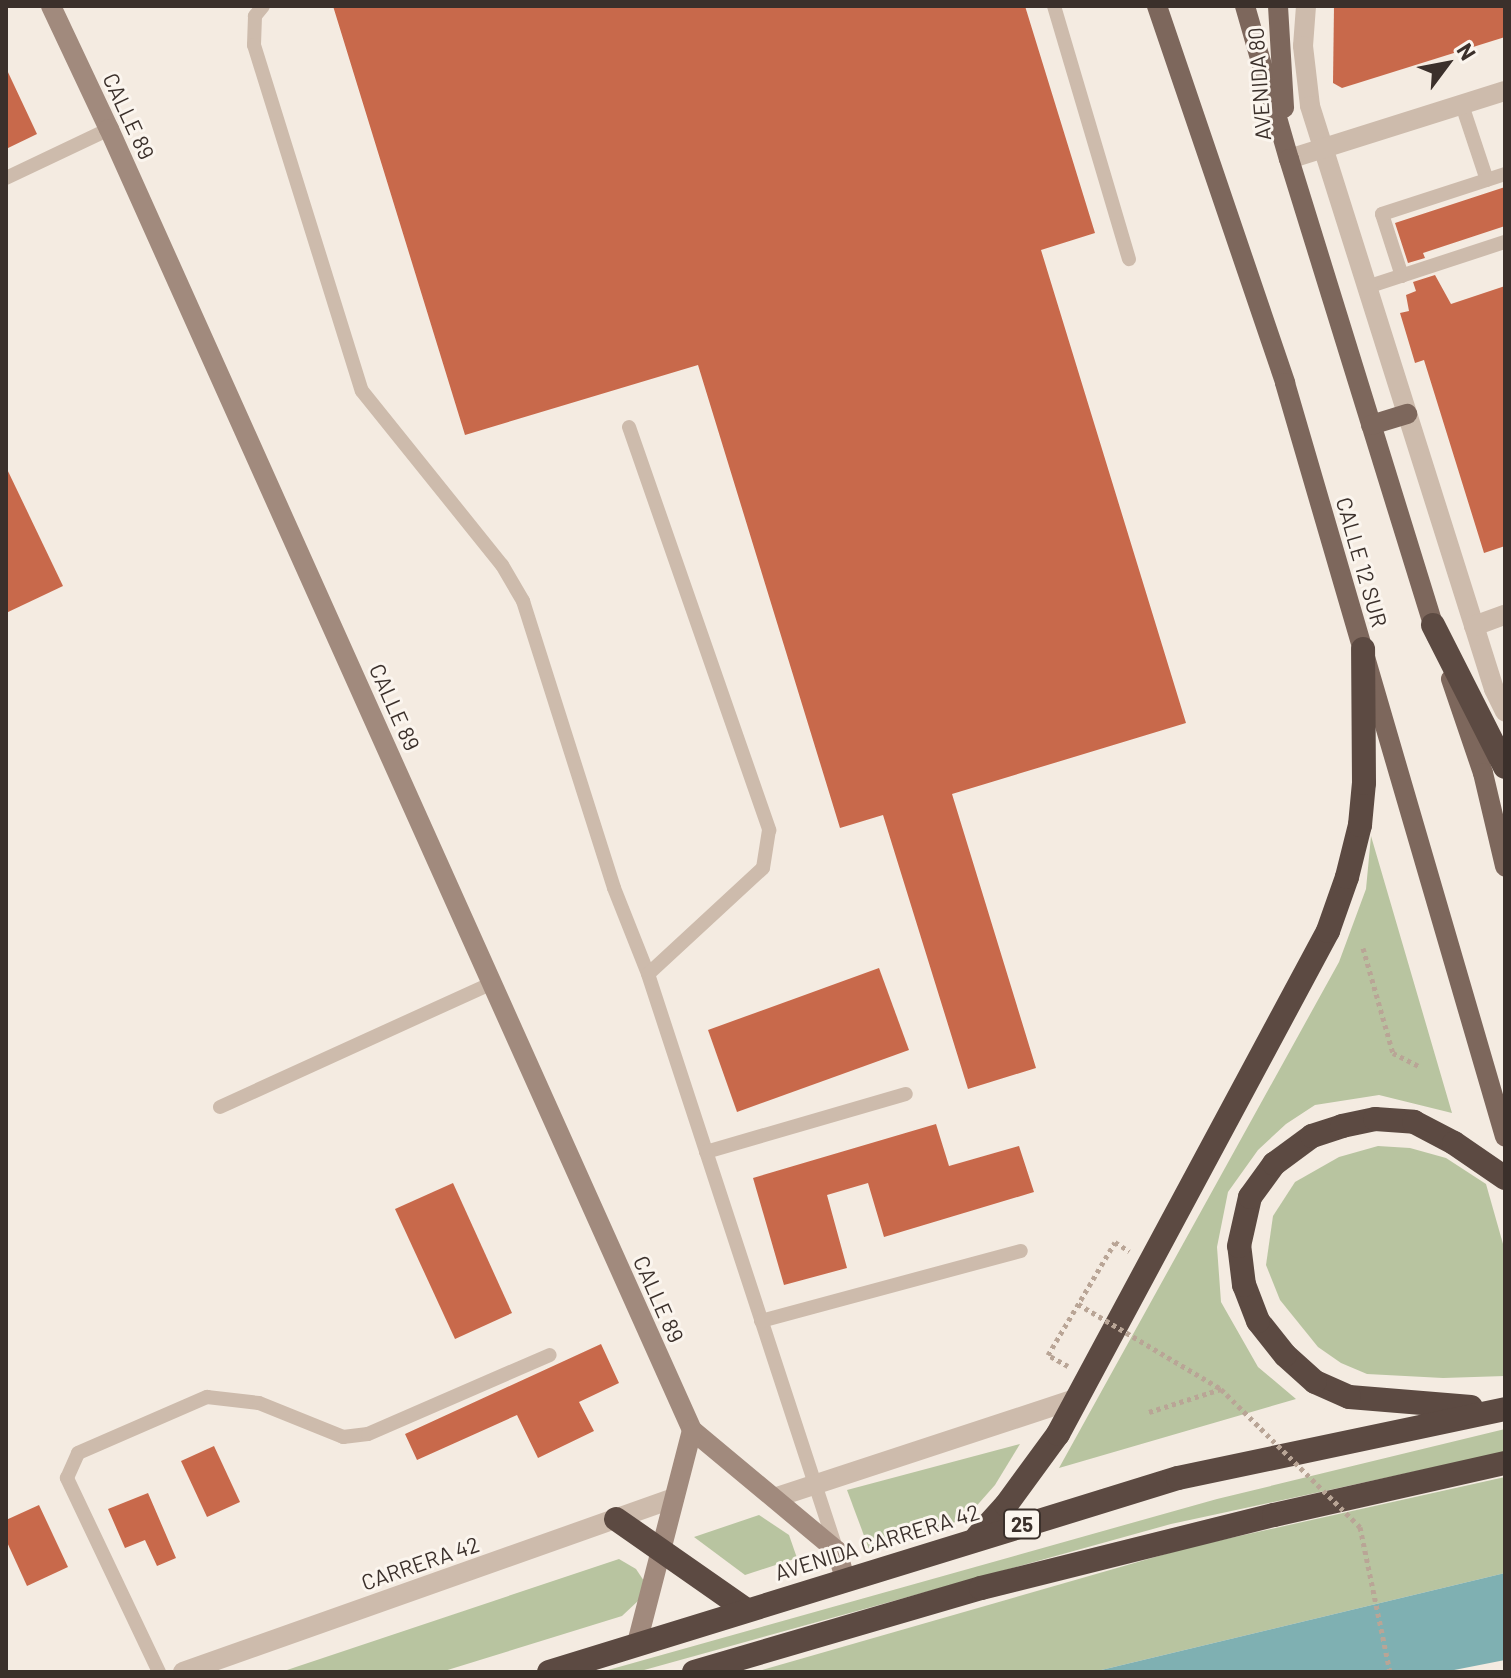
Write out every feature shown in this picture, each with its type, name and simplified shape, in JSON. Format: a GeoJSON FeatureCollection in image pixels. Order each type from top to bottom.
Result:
{"type":"FeatureCollection","features":[{"type":"Feature","properties":{"kind":"highway"},"geometry":{"type":"LineString","coordinates":[[1433,625],[1505,767]]}},
{"type":"Feature","properties":{"kind":"highway"},"geometry":{"type":"LineString","coordinates":[[975,1539],[1034,1469],[1078,1398],[1321,944],[1337,906],[1362,811],[1363,649]]}},
{"type":"Feature","properties":{"kind":"highway"},"geometry":{"type":"LineString","coordinates":[[1505,1178],[1454,1143],[1414,1122],[1375,1119],[1342,1126],[1312,1136],[1274,1164],[1250,1197],[1239,1246],[1244,1285],[1258,1321],[1285,1355],[1315,1382],[1349,1397],[1505,1409]]}},
{"type":"Feature","properties":{"kind":"highway","name":"AVENIDA CARRERA 42"},"geometry":{"type":"LineString","coordinates":[[549,1672],[1088,1503],[1220,1468],[1505,1409]]}},
{"type":"Feature","properties":{"kind":"highway","name":"25"},"geometry":{"type":"LineString","coordinates":[[694,1672],[981,1588],[1274,1515],[1505,1463]]}},
{"type":"Feature","properties":{"kind":"highway"},"geometry":{"type":"LineString","coordinates":[[616,1519],[745,1609]]}},
{"type":"Feature","properties":{"kind":"main road"},"geometry":{"type":"LineString","coordinates":[[1245,6],[1433,625],[1483,773],[1505,866]]}},
{"type":"Feature","properties":{"kind":"main road","name":"AVENIDA 80"},"geometry":{"type":"LineString","coordinates":[[1278,6],[1289,159]]}},
{"type":"Feature","properties":{"kind":"main road","name":"CALLE 12 SUR"},"geometry":{"type":"LineString","coordinates":[[1161,12],[1285,383],[1505,1137]]}},
{"type":"Feature","properties":{"kind":"main road"},"geometry":{"type":"LineString","coordinates":[[1371,425],[1407,414]]}},
{"type":"Feature","properties":{"kind":"street","name":"CALLE 89"},"geometry":{"type":"LineString","coordinates":[[51,6],[109,129],[692,1430],[837,1551]]}},
{"type":"Feature","properties":{"kind":"street"},"geometry":{"type":"LineString","coordinates":[[1306,6],[1305,80],[1324,148],[1474,626],[1505,712]]}},
{"type":"Feature","properties":{"kind":"street"},"geometry":{"type":"LineString","coordinates":[[1289,159],[1505,91]]}},
{"type":"Feature","properties":{"kind":"street"},"geometry":{"type":"LineString","coordinates":[[1474,626],[1505,615]]}},
{"type":"Feature","properties":{"kind":"street"},"geometry":{"type":"LineString","coordinates":[[774,1498],[1078,1398]]}},
{"type":"Feature","properties":{"kind":"street"},"geometry":{"type":"LineString","coordinates":[[637,1643],[692,1430]]}},
{"type":"Feature","properties":{"kind":"street","name":"CARRERA 42"},"geometry":{"type":"LineString","coordinates":[[183,1672],[674,1498]]}},
{"type":"Feature","properties":{"kind":"street"},"geometry":{"type":"LineString","coordinates":[[837,1551],[845,1579]]}},
{"type":"Feature","properties":{"kind":"lane"},"geometry":{"type":"LineString","coordinates":[[263,6],[255,16],[254,45],[362,391],[502,565],[523,601],[614,888],[648,974],[837,1551]]}},
{"type":"Feature","properties":{"kind":"lane"},"geometry":{"type":"LineString","coordinates":[[1054,6],[1129,259]]}},
{"type":"Feature","properties":{"kind":"lane"},"geometry":{"type":"LineString","coordinates":[[1462,105],[1487,180]]}},
{"type":"Feature","properties":{"kind":"lane"},"geometry":{"type":"LineString","coordinates":[[6,178],[109,129]]}},
{"type":"Feature","properties":{"kind":"lane"},"geometry":{"type":"LineString","coordinates":[[1402,276],[1382,214],[1505,174]]}},
{"type":"Feature","properties":{"kind":"lane"},"geometry":{"type":"LineString","coordinates":[[1367,287],[1505,242]]}},
{"type":"Feature","properties":{"kind":"lane"},"geometry":{"type":"LineString","coordinates":[[629,427],[769,830],[763,868],[648,974]]}},
{"type":"Feature","properties":{"kind":"lane"},"geometry":{"type":"LineString","coordinates":[[220,1107],[492,983]]}},
{"type":"Feature","properties":{"kind":"lane"},"geometry":{"type":"LineString","coordinates":[[706,1152],[906,1094]]}},
{"type":"Feature","properties":{"kind":"lane"},"geometry":{"type":"LineString","coordinates":[[761,1321],[1021,1251]]}},
{"type":"Feature","properties":{"kind":"lane"},"geometry":{"type":"LineString","coordinates":[[159,1672],[67,1478],[78,1453],[207,1397],[259,1403],[343,1437],[368,1434],[550,1355]]}},
{"type":"Feature","properties":{"kind":"path"},"geometry":{"type":"LineString","coordinates":[[1363,948],[1393,1053],[1421,1067]]}},
{"type":"Feature","properties":{"kind":"path"},"geometry":{"type":"LineString","coordinates":[[1048,1355],[1115,1242]]}},
{"type":"Feature","properties":{"kind":"path"},"geometry":{"type":"LineString","coordinates":[[1078,1304],[1221,1389],[1360,1527],[1390,1672]]}},
{"type":"Feature","properties":{"kind":"path"},"geometry":{"type":"LineString","coordinates":[[1149,1412],[1221,1389]]}},
{"type":"Feature","properties":{"kind":"green space"},"geometry":{"type":"Polygon","coordinates":[[[1371,836],[1452,1113],[1379,1095],[1315,1105],[1286,1124],[1258,1150],[1228,1192],[1217,1247],[1221,1302],[1258,1367],[1296,1399],[1059,1468],[1339,962],[1366,889],[1371,836]]]}},
{"type":"Feature","properties":{"kind":"green space"},"geometry":{"type":"Polygon","coordinates":[[[1378,1146],[1410,1148],[1446,1158],[1486,1184],[1505,1251],[1505,1376],[1443,1378],[1367,1374],[1341,1363],[1318,1347],[1280,1300],[1266,1265],[1273,1216],[1295,1182],[1339,1157],[1378,1146]]]}},
{"type":"Feature","properties":{"kind":"green space"},"geometry":{"type":"Polygon","coordinates":[[[1505,1429],[1505,1452],[1171,1524],[637,1672],[601,1672],[1217,1499],[1505,1429]]]}},
{"type":"Feature","properties":{"kind":"green space"},"geometry":{"type":"Polygon","coordinates":[[[1020,1444],[995,1485],[965,1519],[869,1549],[847,1490],[1020,1444]]]}},
{"type":"Feature","properties":{"kind":"green space"},"geometry":{"type":"Polygon","coordinates":[[[1505,1477],[1505,1573],[1093,1672],[755,1672],[1190,1547],[1505,1477]]]}},
{"type":"Feature","properties":{"kind":"green space"},"geometry":{"type":"Polygon","coordinates":[[[759,1515],[789,1535],[797,1558],[745,1575],[694,1537],[759,1515]]]}},
{"type":"Feature","properties":{"kind":"green space"},"geometry":{"type":"Polygon","coordinates":[[[619,1559],[636,1569],[644,1581],[639,1600],[622,1616],[441,1672],[281,1672],[619,1559]]]}},
{"type":"Feature","properties":{"kind":"water"},"geometry":{"type":"Polygon","coordinates":[[[1505,1573],[1505,1660],[1444,1672],[1093,1672],[1505,1573]]]}},
{"type":"Feature","properties":{"kind":"building"},"geometry":{"type":"Polygon","coordinates":[[[333,6],[1025,6],[1095,233],[1041,250],[1186,723],[952,794],[1036,1068],[968,1089],[883,815],[840,828],[698,365],[465,435],[333,6]]]}},
{"type":"Feature","properties":{"kind":"building"},"geometry":{"type":"Polygon","coordinates":[[[1334,6],[1505,6],[1505,37],[1342,88],[1333,83],[1334,6]]]}},
{"type":"Feature","properties":{"kind":"building"},"geometry":{"type":"Polygon","coordinates":[[[6,68],[37,134],[6,149],[6,68]]]}},
{"type":"Feature","properties":{"kind":"building"},"geometry":{"type":"Polygon","coordinates":[[[1505,187],[1505,226],[1423,253],[1425,258],[1408,263],[1395,223],[1505,187]]]}},
{"type":"Feature","properties":{"kind":"building"},"geometry":{"type":"Polygon","coordinates":[[[1435,275],[1451,304],[1505,286],[1505,546],[1484,553],[1424,360],[1415,363],[1400,313],[1409,311],[1406,295],[1416,291],[1413,282],[1435,275]]]}},
{"type":"Feature","properties":{"kind":"building"},"geometry":{"type":"Polygon","coordinates":[[[6,467],[63,586],[6,613],[6,467]]]}},
{"type":"Feature","properties":{"kind":"building"},"geometry":{"type":"Polygon","coordinates":[[[879,968],[909,1050],[737,1112],[708,1030],[879,968]]]}},
{"type":"Feature","properties":{"kind":"building"},"geometry":{"type":"Polygon","coordinates":[[[936,1124],[949,1166],[1019,1146],[1034,1192],[884,1237],[868,1183],[827,1195],[847,1268],[784,1285],[753,1178],[936,1124]]]}},
{"type":"Feature","properties":{"kind":"building"},"geometry":{"type":"Polygon","coordinates":[[[453,1183],[512,1313],[455,1339],[395,1209],[453,1183]]]}},
{"type":"Feature","properties":{"kind":"building"},"geometry":{"type":"Polygon","coordinates":[[[601,1344],[619,1383],[579,1402],[594,1431],[538,1458],[517,1415],[417,1460],[405,1434],[601,1344]]]}},
{"type":"Feature","properties":{"kind":"building"},"geometry":{"type":"Polygon","coordinates":[[[214,1446],[240,1502],[207,1517],[181,1461],[214,1446]]]}},
{"type":"Feature","properties":{"kind":"building"},"geometry":{"type":"Polygon","coordinates":[[[148,1493],[176,1558],[157,1566],[145,1540],[125,1548],[108,1509],[148,1493]]]}},
{"type":"Feature","properties":{"kind":"building"},"geometry":{"type":"Polygon","coordinates":[[[39,1505],[68,1567],[27,1586],[6,1540],[6,1520],[39,1505]]]}}]}
